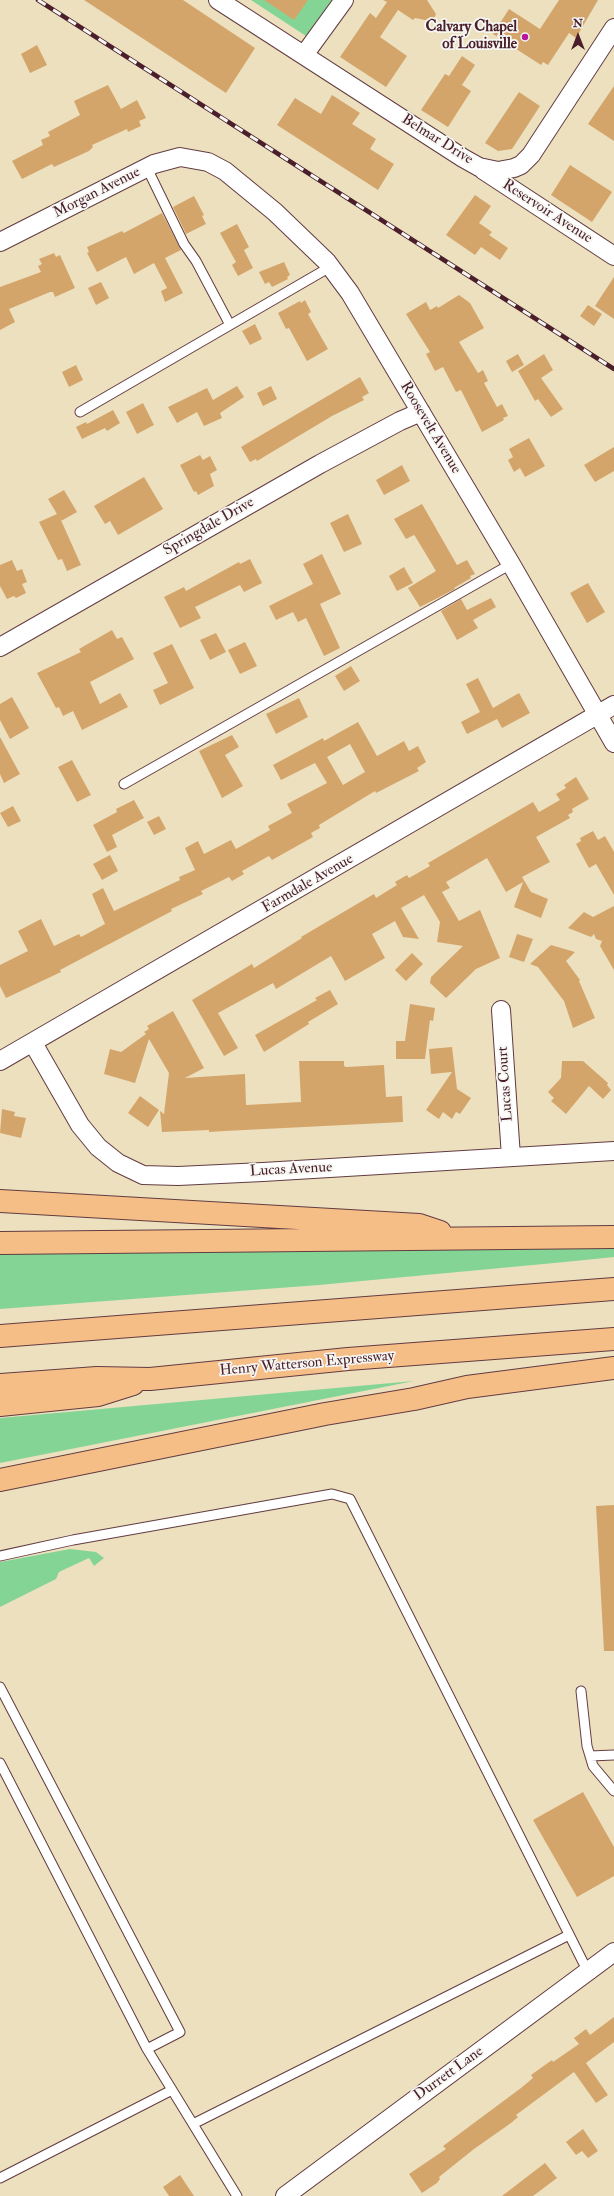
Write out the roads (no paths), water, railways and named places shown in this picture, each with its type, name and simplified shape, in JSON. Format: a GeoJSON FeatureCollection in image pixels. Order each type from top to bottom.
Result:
{"type":"FeatureCollection","features":[{"type":"Feature","properties":{"kind":"highway"},"geometry":{"type":"LineString","coordinates":[[0,1201],[419,1225],[462,1239]]}},
{"type":"Feature","properties":{"kind":"highway"},"geometry":{"type":"LineString","coordinates":[[0,1243],[614,1237]]}},
{"type":"Feature","properties":{"kind":"highway"},"geometry":{"type":"LineString","coordinates":[[0,1336],[614,1289]]}},
{"type":"Feature","properties":{"kind":"highway","name":"Henry Watterson Expressway"},"geometry":{"type":"LineString","coordinates":[[0,1385],[97,1378],[150,1379],[348,1359],[614,1338]]}},
{"type":"Feature","properties":{"kind":"highway"},"geometry":{"type":"LineString","coordinates":[[0,1480],[325,1414],[414,1399],[467,1387],[614,1368]]}},
{"type":"Feature","properties":{"kind":"highway"},"geometry":{"type":"LineString","coordinates":[[0,1405],[98,1395],[150,1379]]}},
{"type":"Feature","properties":{"kind":"street","name":"Belmar Drive"},"geometry":{"type":"LineString","coordinates":[[218,0],[479,167],[493,170],[506,170],[521,165],[526,160],[540,143],[614,28]]}},
{"type":"Feature","properties":{"kind":"street"},"geometry":{"type":"LineString","coordinates":[[304,55],[344,0]]}},
{"type":"Feature","properties":{"kind":"street","name":"Morgan Avenue"},"geometry":{"type":"LineString","coordinates":[[0,242],[167,159],[180,156],[196,158]]}},
{"type":"Feature","properties":{"kind":"street","name":"Roosevelt Avenue"},"geometry":{"type":"LineString","coordinates":[[196,158],[225,172],[305,238],[330,266],[350,293],[511,564],[614,743]]}},
{"type":"Feature","properties":{"kind":"street","name":"Reservoir Avenue"},"geometry":{"type":"LineString","coordinates":[[479,167],[614,256]]}},
{"type":"Feature","properties":{"kind":"street","name":"Springdale Drive"},"geometry":{"type":"LineString","coordinates":[[0,647],[320,464],[400,421],[421,412]]}},
{"type":"Feature","properties":{"kind":"street","name":"Farmdale Avenue"},"geometry":{"type":"LineString","coordinates":[[0,1061],[614,705]]}},
{"type":"Feature","properties":{"kind":"street","name":"Lucas Court"},"geometry":{"type":"LineString","coordinates":[[501,1010],[511,1157]]}},
{"type":"Feature","properties":{"kind":"street","name":"Lucas Avenue"},"geometry":{"type":"LineString","coordinates":[[33,1043],[80,1125],[98,1147],[118,1164],[143,1175],[178,1176],[263,1172],[614,1151]]}},
{"type":"Feature","properties":{"kind":"street","name":"Durrett Lane"},"geometry":{"type":"LineString","coordinates":[[284,2196],[614,1952]]}},
{"type":"Feature","properties":{"kind":"lane"},"geometry":{"type":"LineString","coordinates":[[147,168],[184,244],[196,261],[230,325]]}},
{"type":"Feature","properties":{"kind":"lane"},"geometry":{"type":"LineString","coordinates":[[80,412],[330,266]]}},
{"type":"Feature","properties":{"kind":"lane"},"geometry":{"type":"LineString","coordinates":[[124,784],[511,564]]}},
{"type":"Feature","properties":{"kind":"lane"},"geometry":{"type":"LineString","coordinates":[[0,1556],[73,1540],[332,1494],[350,1499],[588,1972]]}},
{"type":"Feature","properties":{"kind":"lane"},"geometry":{"type":"LineString","coordinates":[[0,1687],[180,2032],[147,2049]]}},
{"type":"Feature","properties":{"kind":"lane"},"geometry":{"type":"LineString","coordinates":[[581,1691],[587,1746],[593,1766],[614,1790]]}},
{"type":"Feature","properties":{"kind":"lane"},"geometry":{"type":"LineString","coordinates":[[590,1756],[614,1754]]}},
{"type":"Feature","properties":{"kind":"lane"},"geometry":{"type":"LineString","coordinates":[[0,1762],[147,2049],[237,2196]]}},
{"type":"Feature","properties":{"kind":"lane"},"geometry":{"type":"LineString","coordinates":[[193,2124],[569,1935]]}},
{"type":"Feature","properties":{"kind":"lane"},"geometry":{"type":"LineString","coordinates":[[0,2178],[172,2090]]}},
{"type":"Feature","properties":{"kind":"railway"},"geometry":{"type":"LineString","coordinates":[[38,0],[614,369]]}},
{"type":"Feature","properties":{"kind":"place","name":"Calvary Chapel of Louisville"},"geometry":{"type":"Point","coordinates":[525,37]}}]}
